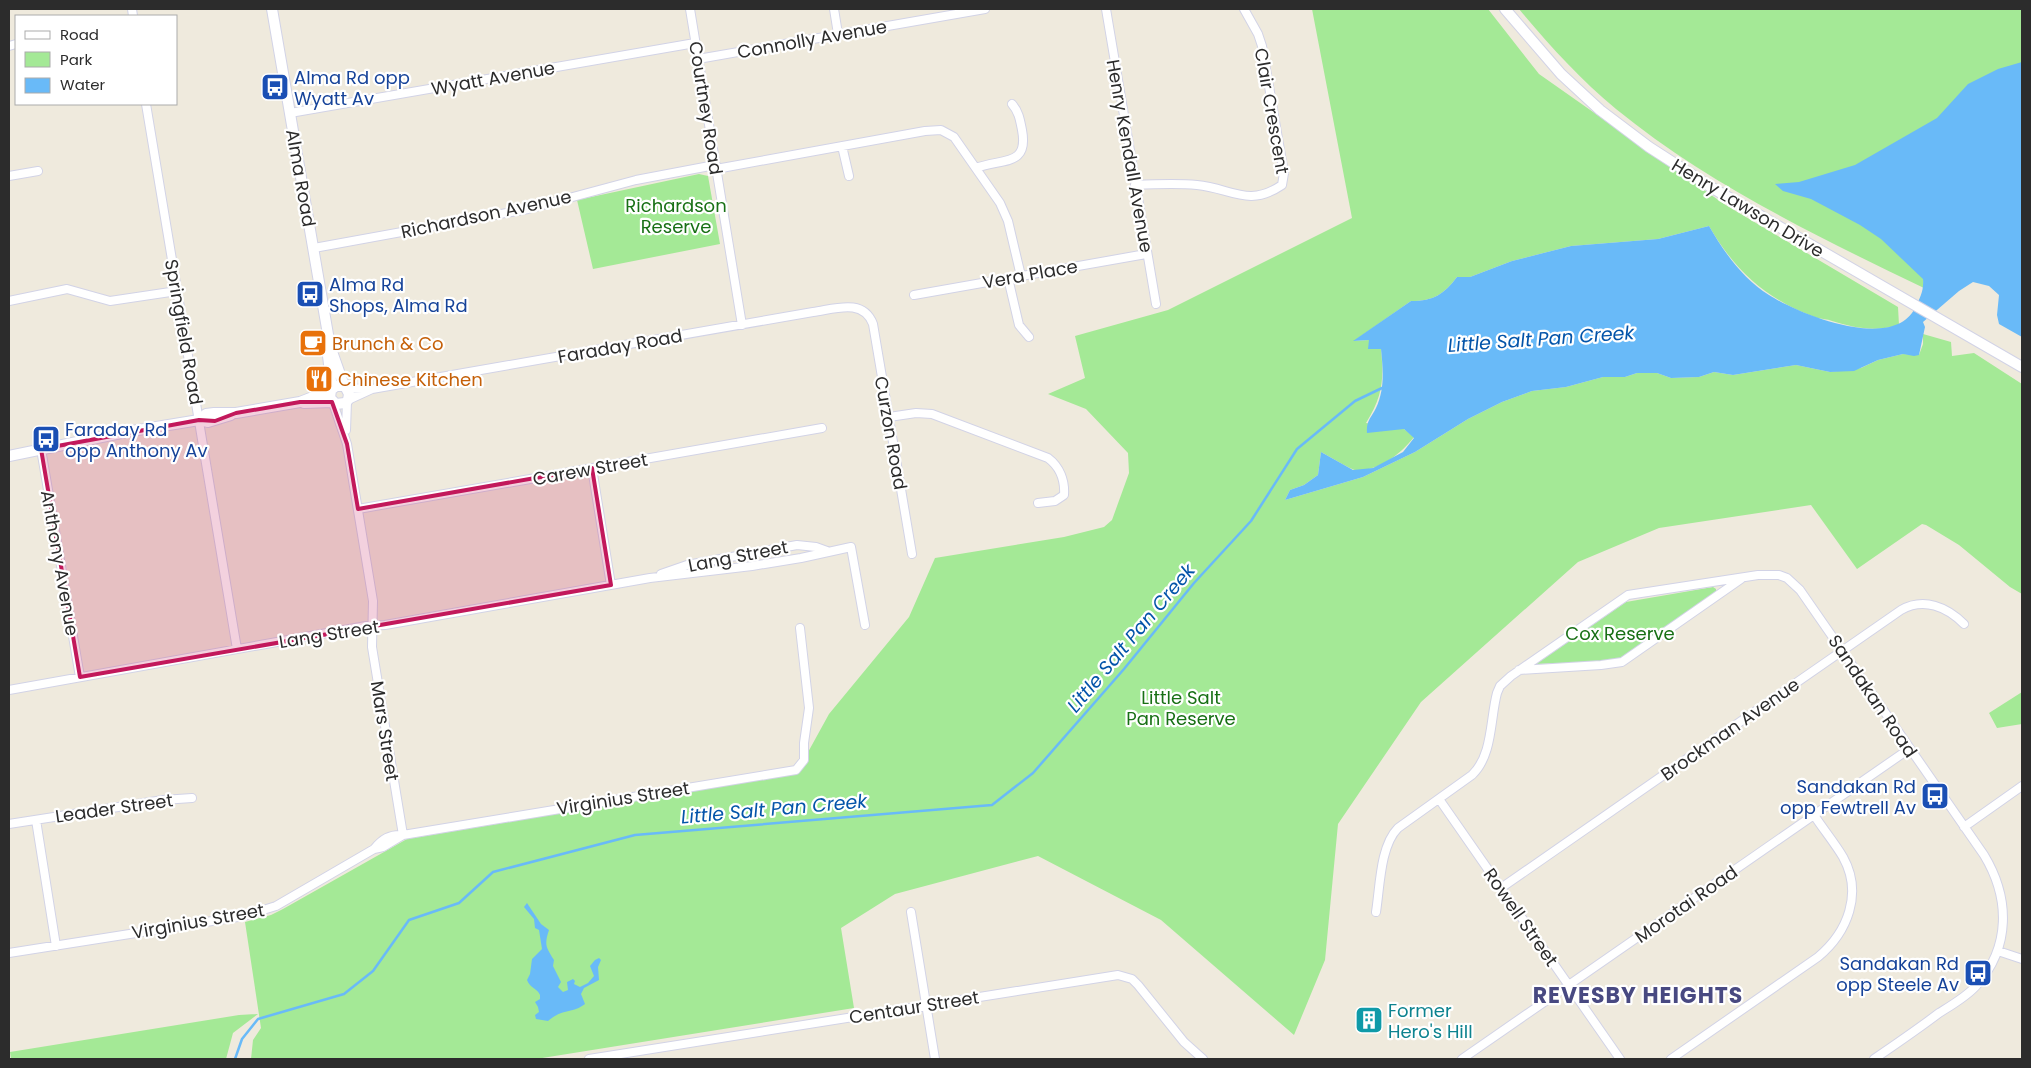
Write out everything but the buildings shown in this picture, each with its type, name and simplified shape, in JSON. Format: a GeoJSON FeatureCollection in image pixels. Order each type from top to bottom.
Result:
{"type":"FeatureCollection","features":[{"type":"Feature","properties":{"kind":"main road","name":"Alma Road"},"geometry":{"type":"LineString","coordinates":[[272,9],[330,346],[345,387]]}},
{"type":"Feature","properties":{"kind":"main road","name":"Henry Lawson Drive"},"geometry":{"type":"LineString","coordinates":[[1505,9],[1561,74],[1600,110],[1636,138],[1714,189],[2022,367]]}},
{"type":"Feature","properties":{"kind":"main road","name":"Alma Road"},"geometry":{"type":"LineString","coordinates":[[330,346],[328,356],[332,389]]}},
{"type":"Feature","properties":{"kind":"main road"},"geometry":{"type":"LineString","coordinates":[[9,456],[198,420],[208,422],[236,413],[300,402],[338,385],[345,387],[349,394],[348,401],[339,405],[333,402],[308,404],[300,402]]}},
{"type":"Feature","properties":{"kind":"main road"},"geometry":{"type":"LineString","coordinates":[[332,389],[330,395],[333,402]]}},
{"type":"Feature","properties":{"kind":"street","name":"Courtney Road"},"geometry":{"type":"LineString","coordinates":[[690,9],[742,325]]}},
{"type":"Feature","properties":{"kind":"street"},"geometry":{"type":"LineString","coordinates":[[834,9],[838,34]]}},
{"type":"Feature","properties":{"kind":"street","name":"Connolly Avenue"},"geometry":{"type":"LineString","coordinates":[[698,59],[985,9]]}},
{"type":"Feature","properties":{"kind":"street","name":"Henry Kendall Avenue"},"geometry":{"type":"LineString","coordinates":[[1106,9],[1146,254],[1156,304]]}},
{"type":"Feature","properties":{"kind":"street","name":"Clair Crescent"},"geometry":{"type":"LineString","coordinates":[[1135,186],[1197,185],[1247,197],[1264,193],[1282,185],[1284,173],[1262,46],[1258,34],[1244,9]]}},
{"type":"Feature","properties":{"kind":"street","name":"Wyatt Avenue"},"geometry":{"type":"LineString","coordinates":[[290,113],[695,43]]}},
{"type":"Feature","properties":{"kind":"street"},"geometry":{"type":"LineString","coordinates":[[976,168],[1014,158],[1021,152],[1024,142],[1020,117],[1012,104]]}},
{"type":"Feature","properties":{"kind":"street","name":"Springfield Road"},"geometry":{"type":"LineString","coordinates":[[146,105],[238,649]]}},
{"type":"Feature","properties":{"kind":"street","name":"Richardson Avenue"},"geometry":{"type":"LineString","coordinates":[[314,248],[510,213],[636,180],[941,130],[954,137],[1006,214],[1021,276]]}},
{"type":"Feature","properties":{"kind":"street"},"geometry":{"type":"LineString","coordinates":[[842,146],[849,176]]}},
{"type":"Feature","properties":{"kind":"street"},"geometry":{"type":"LineString","coordinates":[[9,176],[38,171]]}},
{"type":"Feature","properties":{"kind":"street","name":"Vera Place"},"geometry":{"type":"LineString","coordinates":[[914,295],[1146,254]]}},
{"type":"Feature","properties":{"kind":"street"},"geometry":{"type":"LineString","coordinates":[[1008,278],[1019,325],[1029,337]]}},
{"type":"Feature","properties":{"kind":"street"},"geometry":{"type":"LineString","coordinates":[[9,301],[67,289],[110,302],[177,291]]}},
{"type":"Feature","properties":{"kind":"street","name":"Faraday Road"},"geometry":{"type":"LineString","coordinates":[[348,401],[372,390],[848,307],[856,307],[867,313]]}},
{"type":"Feature","properties":{"kind":"street","name":"Curzon Road"},"geometry":{"type":"LineString","coordinates":[[867,313],[874,331],[912,554]]}},
{"type":"Feature","properties":{"kind":"street","name":"Faraday Road"},"geometry":{"type":"LineString","coordinates":[[345,387],[372,390]]}},
{"type":"Feature","properties":{"kind":"street"},"geometry":{"type":"LineString","coordinates":[[347,444],[348,401]]}},
{"type":"Feature","properties":{"kind":"street"},"geometry":{"type":"LineString","coordinates":[[333,402],[347,444],[374,606],[373,626]]}},
{"type":"Feature","properties":{"kind":"street"},"geometry":{"type":"LineString","coordinates":[[888,417],[916,413],[942,416],[1048,458],[1054,462],[1060,472],[1064,495],[1055,501],[1038,503]]}},
{"type":"Feature","properties":{"kind":"street","name":"Carew Street"},"geometry":{"type":"LineString","coordinates":[[358,509],[822,428]]}},
{"type":"Feature","properties":{"kind":"street","name":"Anthony Avenue"},"geometry":{"type":"LineString","coordinates":[[41,449],[80,677]]}},
{"type":"Feature","properties":{"kind":"street"},"geometry":{"type":"LineString","coordinates":[[592,468],[611,585]]}},
{"type":"Feature","properties":{"kind":"street","name":"Lang Street"},"geometry":{"type":"LineString","coordinates":[[650,578],[692,564],[797,545],[816,547],[827,551]]}},
{"type":"Feature","properties":{"kind":"street","name":"Lang Street"},"geometry":{"type":"LineString","coordinates":[[9,690],[650,578],[761,565],[851,547],[864,625]]}},
{"type":"Feature","properties":{"kind":"street","name":"Sandakan Road"},"geometry":{"type":"LineString","coordinates":[[1376,912],[1386,851],[1390,838],[1404,823],[1472,775],[1481,765],[1486,750],[1497,693],[1505,681],[1628,595],[1742,578],[1769,575],[1779,576],[1794,583],[1842,651],[1991,868],[2000,892],[2002,928],[1998,951],[1987,971],[1968,993],[1874,1059]]}},
{"type":"Feature","properties":{"kind":"street","name":"Sandakan Road"},"geometry":{"type":"LineString","coordinates":[[1519,670],[1601,666],[1622,662],[1742,578]]}},
{"type":"Feature","properties":{"kind":"street","name":"Brockman Avenue"},"geometry":{"type":"LineString","coordinates":[[1501,888],[1901,610],[1913,605],[1940,606],[1948,610],[1964,624]]}},
{"type":"Feature","properties":{"kind":"street","name":"Mars Street"},"geometry":{"type":"LineString","coordinates":[[373,626],[372,647],[403,835]]}},
{"type":"Feature","properties":{"kind":"street","name":"Virginius Street"},"geometry":{"type":"LineString","coordinates":[[9,953],[262,912],[286,901],[374,849],[383,847],[403,835],[796,770],[804,760],[804,743],[809,704],[800,628]]}},
{"type":"Feature","properties":{"kind":"street","name":"Morotai Road"},"geometry":{"type":"LineString","coordinates":[[1462,1059],[1909,748]]}},
{"type":"Feature","properties":{"kind":"street"},"geometry":{"type":"LineString","coordinates":[[1964,827],[2022,786]]}},
{"type":"Feature","properties":{"kind":"street","name":"Leader Street"},"geometry":{"type":"LineString","coordinates":[[9,824],[163,800],[192,798]]}},
{"type":"Feature","properties":{"kind":"street","name":"Rowell Street"},"geometry":{"type":"LineString","coordinates":[[1439,799],[1620,1059]]}},
{"type":"Feature","properties":{"kind":"street"},"geometry":{"type":"LineString","coordinates":[[1671,1059],[1818,956],[1827,949],[1842,931],[1851,904],[1851,880],[1843,857],[1814,815]]}},
{"type":"Feature","properties":{"kind":"street","name":"Leader Street"},"geometry":{"type":"LineString","coordinates":[[36,820],[56,946]]}},
{"type":"Feature","properties":{"kind":"street"},"geometry":{"type":"LineString","coordinates":[[911,912],[936,1059]]}},
{"type":"Feature","properties":{"kind":"street"},"geometry":{"type":"LineString","coordinates":[[1998,951],[2022,959]]}},
{"type":"Feature","properties":{"kind":"street","name":"Centaur Street"},"geometry":{"type":"LineString","coordinates":[[589,1059],[1110,975],[1125,976],[1138,985],[1184,1042],[1203,1059]]}},
{"type":"Feature","properties":{"kind":"highlighted area"},"geometry":{"type":"Polygon","coordinates":[[[300,402],[332,402],[347,444],[358,509],[592,468],[611,585],[80,677],[41,449],[199,420],[215,421],[236,413],[300,402]]]}},
{"type":"Feature","properties":{"kind":"green space","name":"Little Salt Pan Reserve"},"geometry":{"type":"Polygon","coordinates":[[[1312,9],[1488,9],[1539,74],[1724,204],[1898,307],[1899,325],[1873,329],[1857,327],[1817,318],[1799,311],[1768,293],[1741,270],[1709,226],[1658,239],[1571,246],[1512,261],[1470,277],[1457,277],[1443,292],[1426,300],[1411,301],[1354,341],[1369,340],[1381,349],[1381,387],[1376,404],[1366,423],[1404,429],[1414,437],[1403,450],[1388,461],[1364,470],[1352,469],[1321,452],[1318,475],[1304,485],[1290,490],[1285,500],[1363,477],[1415,452],[1468,419],[1502,402],[1532,391],[1566,387],[1603,377],[1625,377],[1637,373],[1657,373],[1671,378],[1699,377],[1714,372],[1733,375],[1796,365],[1830,372],[1861,368],[1878,360],[1903,354],[1919,355],[1923,344],[1923,334],[1951,342],[1952,356],[1974,353],[2022,384],[2022,594],[2010,587],[1959,545],[1922,524],[1857,569],[1811,505],[1659,528],[1578,562],[1421,702],[1338,824],[1325,960],[1294,1035],[1161,920],[1038,856],[895,894],[841,928],[854,1008],[536,1059],[251,1059],[253,1040],[261,1028],[245,922],[271,915],[283,909],[407,839],[796,774],[829,714],[909,617],[935,558],[1064,537],[1104,527],[1112,520],[1129,473],[1128,453],[1086,409],[1048,394],[1085,378],[1075,336],[1168,310],[1352,218],[1312,9]]]}},
{"type":"Feature","properties":{"kind":"green space"},"geometry":{"type":"Polygon","coordinates":[[[1519,9],[2022,9],[2022,127],[1921,249],[1924,288],[1765,208],[1651,136],[1590,86],[1519,9]]]}},
{"type":"Feature","properties":{"kind":"green space","name":"Richardson Reserve"},"geometry":{"type":"Polygon","coordinates":[[[699,174],[708,176],[720,244],[593,269],[577,200],[699,174]]]}},
{"type":"Feature","properties":{"kind":"green space","name":"Cox Reserve"},"geometry":{"type":"Polygon","coordinates":[[[1713,587],[1716,589],[1716,593],[1622,658],[1612,661],[1536,664],[1626,602],[1713,587]]]}},
{"type":"Feature","properties":{"kind":"green space"},"geometry":{"type":"Polygon","coordinates":[[[2022,692],[2022,724],[1997,728],[1989,713],[2022,692]]]}},
{"type":"Feature","properties":{"kind":"green space"},"geometry":{"type":"Polygon","coordinates":[[[258,1014],[233,1033],[226,1059],[11,1059],[10,1052],[239,1015],[258,1014]]]}},
{"type":"Feature","properties":{"kind":"water"},"geometry":{"type":"Polygon","coordinates":[[[2022,62],[2022,337],[1999,324],[1997,315],[1999,295],[1989,286],[1973,282],[1959,291],[1923,322],[1925,327],[1919,355],[1903,354],[1878,360],[1854,371],[1830,372],[1796,365],[1733,375],[1714,372],[1699,377],[1671,378],[1657,373],[1637,373],[1625,377],[1603,377],[1566,387],[1532,391],[1502,402],[1468,419],[1415,452],[1363,477],[1285,500],[1290,490],[1304,485],[1318,475],[1321,452],[1353,470],[1373,468],[1403,452],[1414,438],[1404,429],[1367,433],[1368,422],[1381,394],[1383,371],[1381,349],[1368,349],[1369,340],[1353,341],[1411,301],[1426,300],[1443,292],[1457,277],[1470,277],[1512,261],[1571,246],[1658,239],[1709,226],[1728,255],[1743,273],[1760,289],[1783,303],[1823,320],[1845,326],[1887,327],[1904,321],[1915,308],[1922,291],[1923,279],[1881,239],[1860,225],[1811,199],[1783,191],[1775,184],[1799,182],[1855,165],[1937,118],[1968,84],[1998,69],[2022,62]]]}},
{"type":"Feature","properties":{"kind":"water"},"geometry":{"type":"Polygon","coordinates":[[[527,903],[541,924],[549,930],[547,946],[554,960],[553,966],[561,982],[558,987],[563,992],[568,990],[567,982],[573,979],[575,981],[574,984],[580,987],[588,983],[594,976],[590,966],[595,960],[599,958],[601,960],[598,967],[599,980],[584,988],[581,994],[585,1004],[576,1009],[558,1014],[548,1021],[536,1019],[535,1015],[539,1012],[535,1002],[540,999],[540,995],[527,980],[530,974],[532,959],[542,949],[539,930],[535,928],[534,919],[524,907],[527,903]]]}},
{"type":"Feature","properties":{"kind":"waterway","name":"Little Salt Pan Creek"},"geometry":{"type":"LineString","coordinates":[[235,1059],[242,1039],[258,1019],[344,994],[373,971],[409,920],[459,903],[493,872],[635,835],[992,805],[1033,773],[1124,669],[1194,583],[1251,521],[1297,449],[1355,401],[1382,388]]}},
{"type":"Feature","properties":{"kind":"place","name":"Alma Rd opp Wyatt Av"},"geometry":{"type":"Point","coordinates":[275,87]}},
{"type":"Feature","properties":{"kind":"place","name":"Alma Rd Shops, Alma Rd"},"geometry":{"type":"Point","coordinates":[310,294]}},
{"type":"Feature","properties":{"kind":"place","name":"Brunch & Co"},"geometry":{"type":"Point","coordinates":[313,343]}},
{"type":"Feature","properties":{"kind":"place","name":"Chinese Kitchen"},"geometry":{"type":"Point","coordinates":[319,379]}},
{"type":"Feature","properties":{"kind":"place","name":"Faraday Rd opp Anthony Av"},"geometry":{"type":"Point","coordinates":[46,439]}},
{"type":"Feature","properties":{"kind":"place","name":"Sandakan Rd opp Fewtrell Av"},"geometry":{"type":"Point","coordinates":[1935,796]}},
{"type":"Feature","properties":{"kind":"place","name":"Sandakan Rd opp Steele Av"},"geometry":{"type":"Point","coordinates":[1978,973]}},
{"type":"Feature","properties":{"kind":"place","name":"Former Hero's Hill"},"geometry":{"type":"Point","coordinates":[1369,1020]}},
{"type":"Feature","properties":{"kind":"district","name":"REVESBY HEIGHTS"},"geometry":{"type":"Point","coordinates":[1638,995]}}]}
